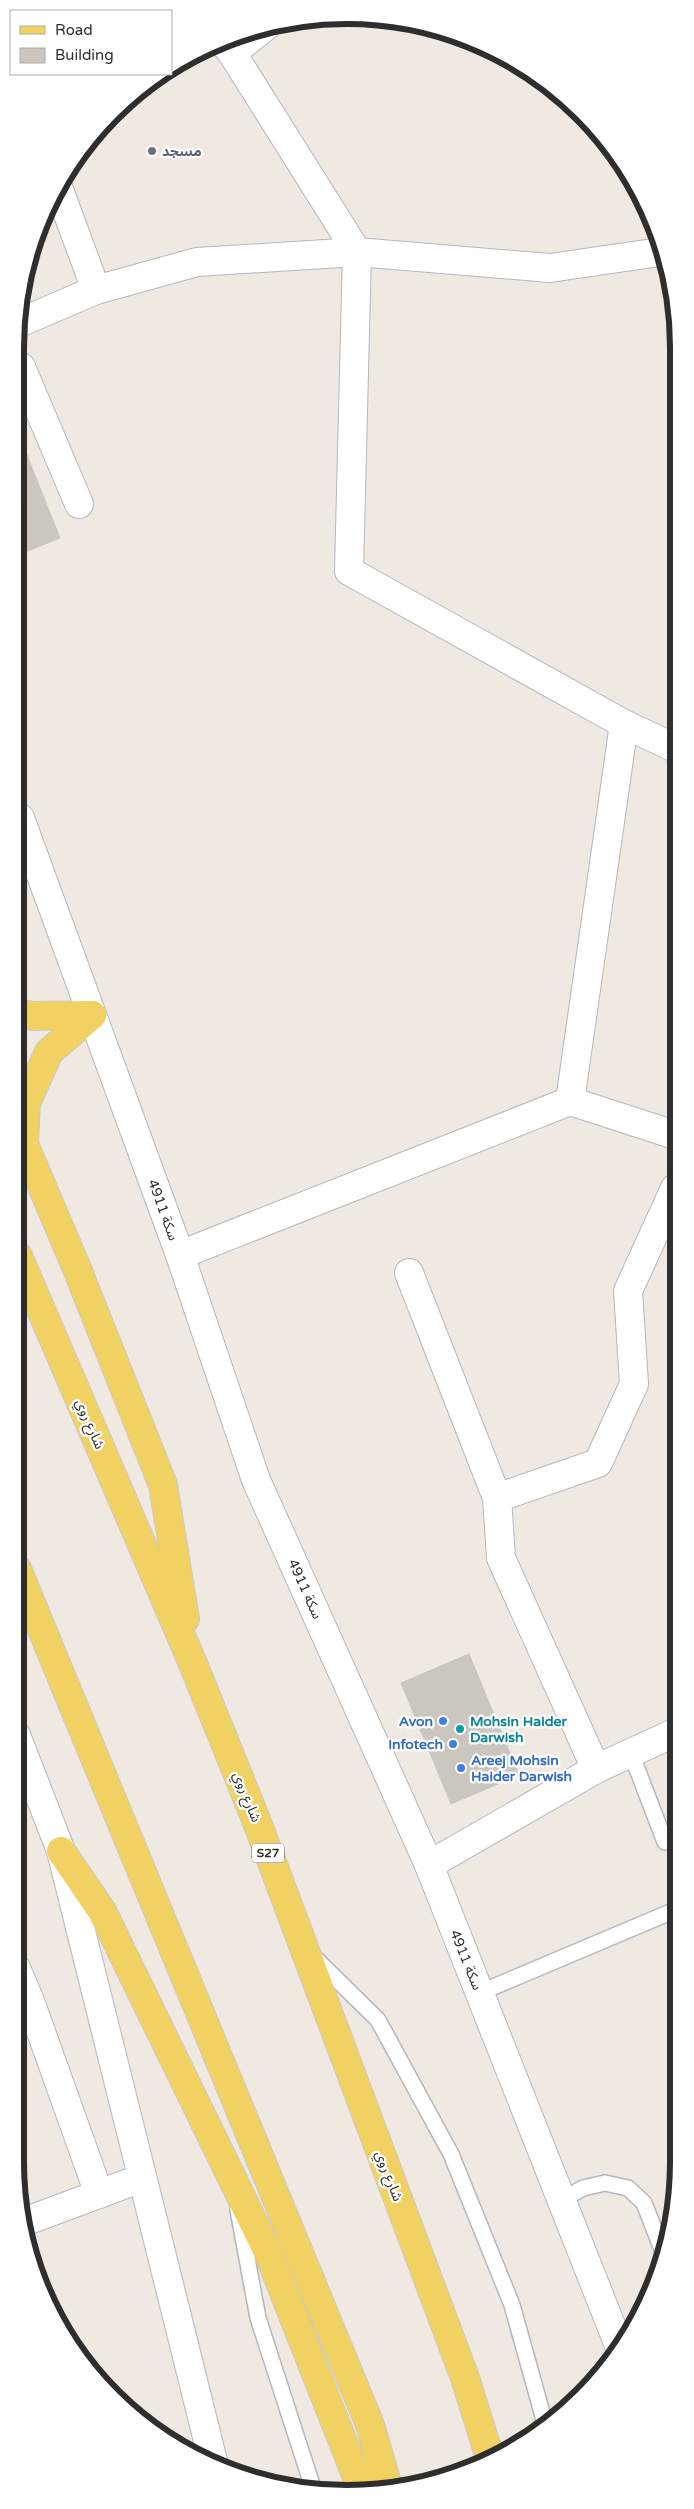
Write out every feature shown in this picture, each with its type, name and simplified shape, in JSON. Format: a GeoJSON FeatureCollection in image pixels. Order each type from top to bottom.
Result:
{"type":"FeatureCollection","features":[{"type":"Feature","properties":{"kind":"main road"},"geometry":{"type":"LineString","coordinates":[[24,1014],[32,1016],[92,1015]]}},
{"type":"Feature","properties":{"kind":"main road"},"geometry":{"type":"LineString","coordinates":[[92,1015],[49,1052],[26,1103],[24,1144],[75,1264],[163,1485],[191,1659]]}},
{"type":"Feature","properties":{"kind":"main road","name":"شارع روي"},"geometry":{"type":"LineString","coordinates":[[24,1270],[191,1659],[257,1822],[465,2378],[488,2453]]}},
{"type":"Feature","properties":{"kind":"main road"},"geometry":{"type":"LineString","coordinates":[[24,1586],[370,2425],[387,2482]]}},
{"type":"Feature","properties":{"kind":"main road"},"geometry":{"type":"LineString","coordinates":[[61,1851],[102,1911],[234,2186],[268,2252],[360,2485]]}},
{"type":"Feature","properties":{"kind":"street"},"geometry":{"type":"LineString","coordinates":[[226,47],[357,252],[348,571],[624,724],[670,746]]}},
{"type":"Feature","properties":{"kind":"street"},"geometry":{"type":"LineString","coordinates":[[61,196],[96,290]]}},
{"type":"Feature","properties":{"kind":"street"},"geometry":{"type":"LineString","coordinates":[[25,320],[96,290],[197,262],[357,252],[550,268],[656,253]]}},
{"type":"Feature","properties":{"kind":"street"},"geometry":{"type":"LineString","coordinates":[[24,375],[78,504]]}},
{"type":"Feature","properties":{"kind":"street"},"geometry":{"type":"LineString","coordinates":[[570,1101],[624,724]]}},
{"type":"Feature","properties":{"kind":"street","name":"سكة 4911"},"geometry":{"type":"LineString","coordinates":[[24,829],[180,1255],[256,1480],[428,1865],[617,2340]]}},
{"type":"Feature","properties":{"kind":"street"},"geometry":{"type":"LineString","coordinates":[[180,1255],[570,1101],[670,1132]]}},
{"type":"Feature","properties":{"kind":"street"},"geometry":{"type":"LineString","coordinates":[[497,1498],[598,1463],[634,1384],[628,1292],[670,1199]]}},
{"type":"Feature","properties":{"kind":"street"},"geometry":{"type":"LineString","coordinates":[[409,1273],[497,1498],[501,1558],[596,1769]]}},
{"type":"Feature","properties":{"kind":"street"},"geometry":{"type":"LineString","coordinates":[[428,1865],[596,1769],[670,1735]]}},
{"type":"Feature","properties":{"kind":"street"},"geometry":{"type":"LineString","coordinates":[[24,1756],[61,1851],[212,2456]]}},
{"type":"Feature","properties":{"kind":"street"},"geometry":{"type":"LineString","coordinates":[[24,1987],[99,2194]]}},
{"type":"Feature","properties":{"kind":"street"},"geometry":{"type":"LineString","coordinates":[[29,2220],[142,2178]]}},
{"type":"Feature","properties":{"kind":"lane"},"geometry":{"type":"LineString","coordinates":[[631,1753],[665,1842]]}},
{"type":"Feature","properties":{"kind":"lane"},"geometry":{"type":"LineString","coordinates":[[479,1993],[670,1912]]}},
{"type":"Feature","properties":{"kind":"lane"},"geometry":{"type":"LineString","coordinates":[[303,1945],[378,2020],[451,2154],[512,2305],[544,2418]]}},
{"type":"Feature","properties":{"kind":"lane"},"geometry":{"type":"LineString","coordinates":[[562,2200],[583,2188],[604,2183],[628,2188],[644,2203],[660,2243]]}},
{"type":"Feature","properties":{"kind":"lane"},"geometry":{"type":"LineString","coordinates":[[234,2186],[258,2318],[311,2483]]}},
{"type":"Feature","properties":{"kind":"building"},"geometry":{"type":"Polygon","coordinates":[[[24,448],[60,538],[24,552],[24,448]]]}},
{"type":"Feature","properties":{"kind":"building","name":"Mohsin Haider Darwish"},"geometry":{"type":"Polygon","coordinates":[[[469,1654],[519,1775],[451,1804],[401,1683],[469,1654]]]}},
{"type":"Feature","properties":{"kind":"place","name":"مسجد"},"geometry":{"type":"Point","coordinates":[152,151]}},
{"type":"Feature","properties":{"kind":"place","name":"Avon"},"geometry":{"type":"Point","coordinates":[443,1721]}},
{"type":"Feature","properties":{"kind":"place","name":"Mohsin Haider Darwish"},"geometry":{"type":"Point","coordinates":[460,1729]}},
{"type":"Feature","properties":{"kind":"place","name":"Infotech"},"geometry":{"type":"Point","coordinates":[453,1744]}},
{"type":"Feature","properties":{"kind":"place","name":"Areej Mohsin Haider Darwish"},"geometry":{"type":"Point","coordinates":[461,1768]}}]}
